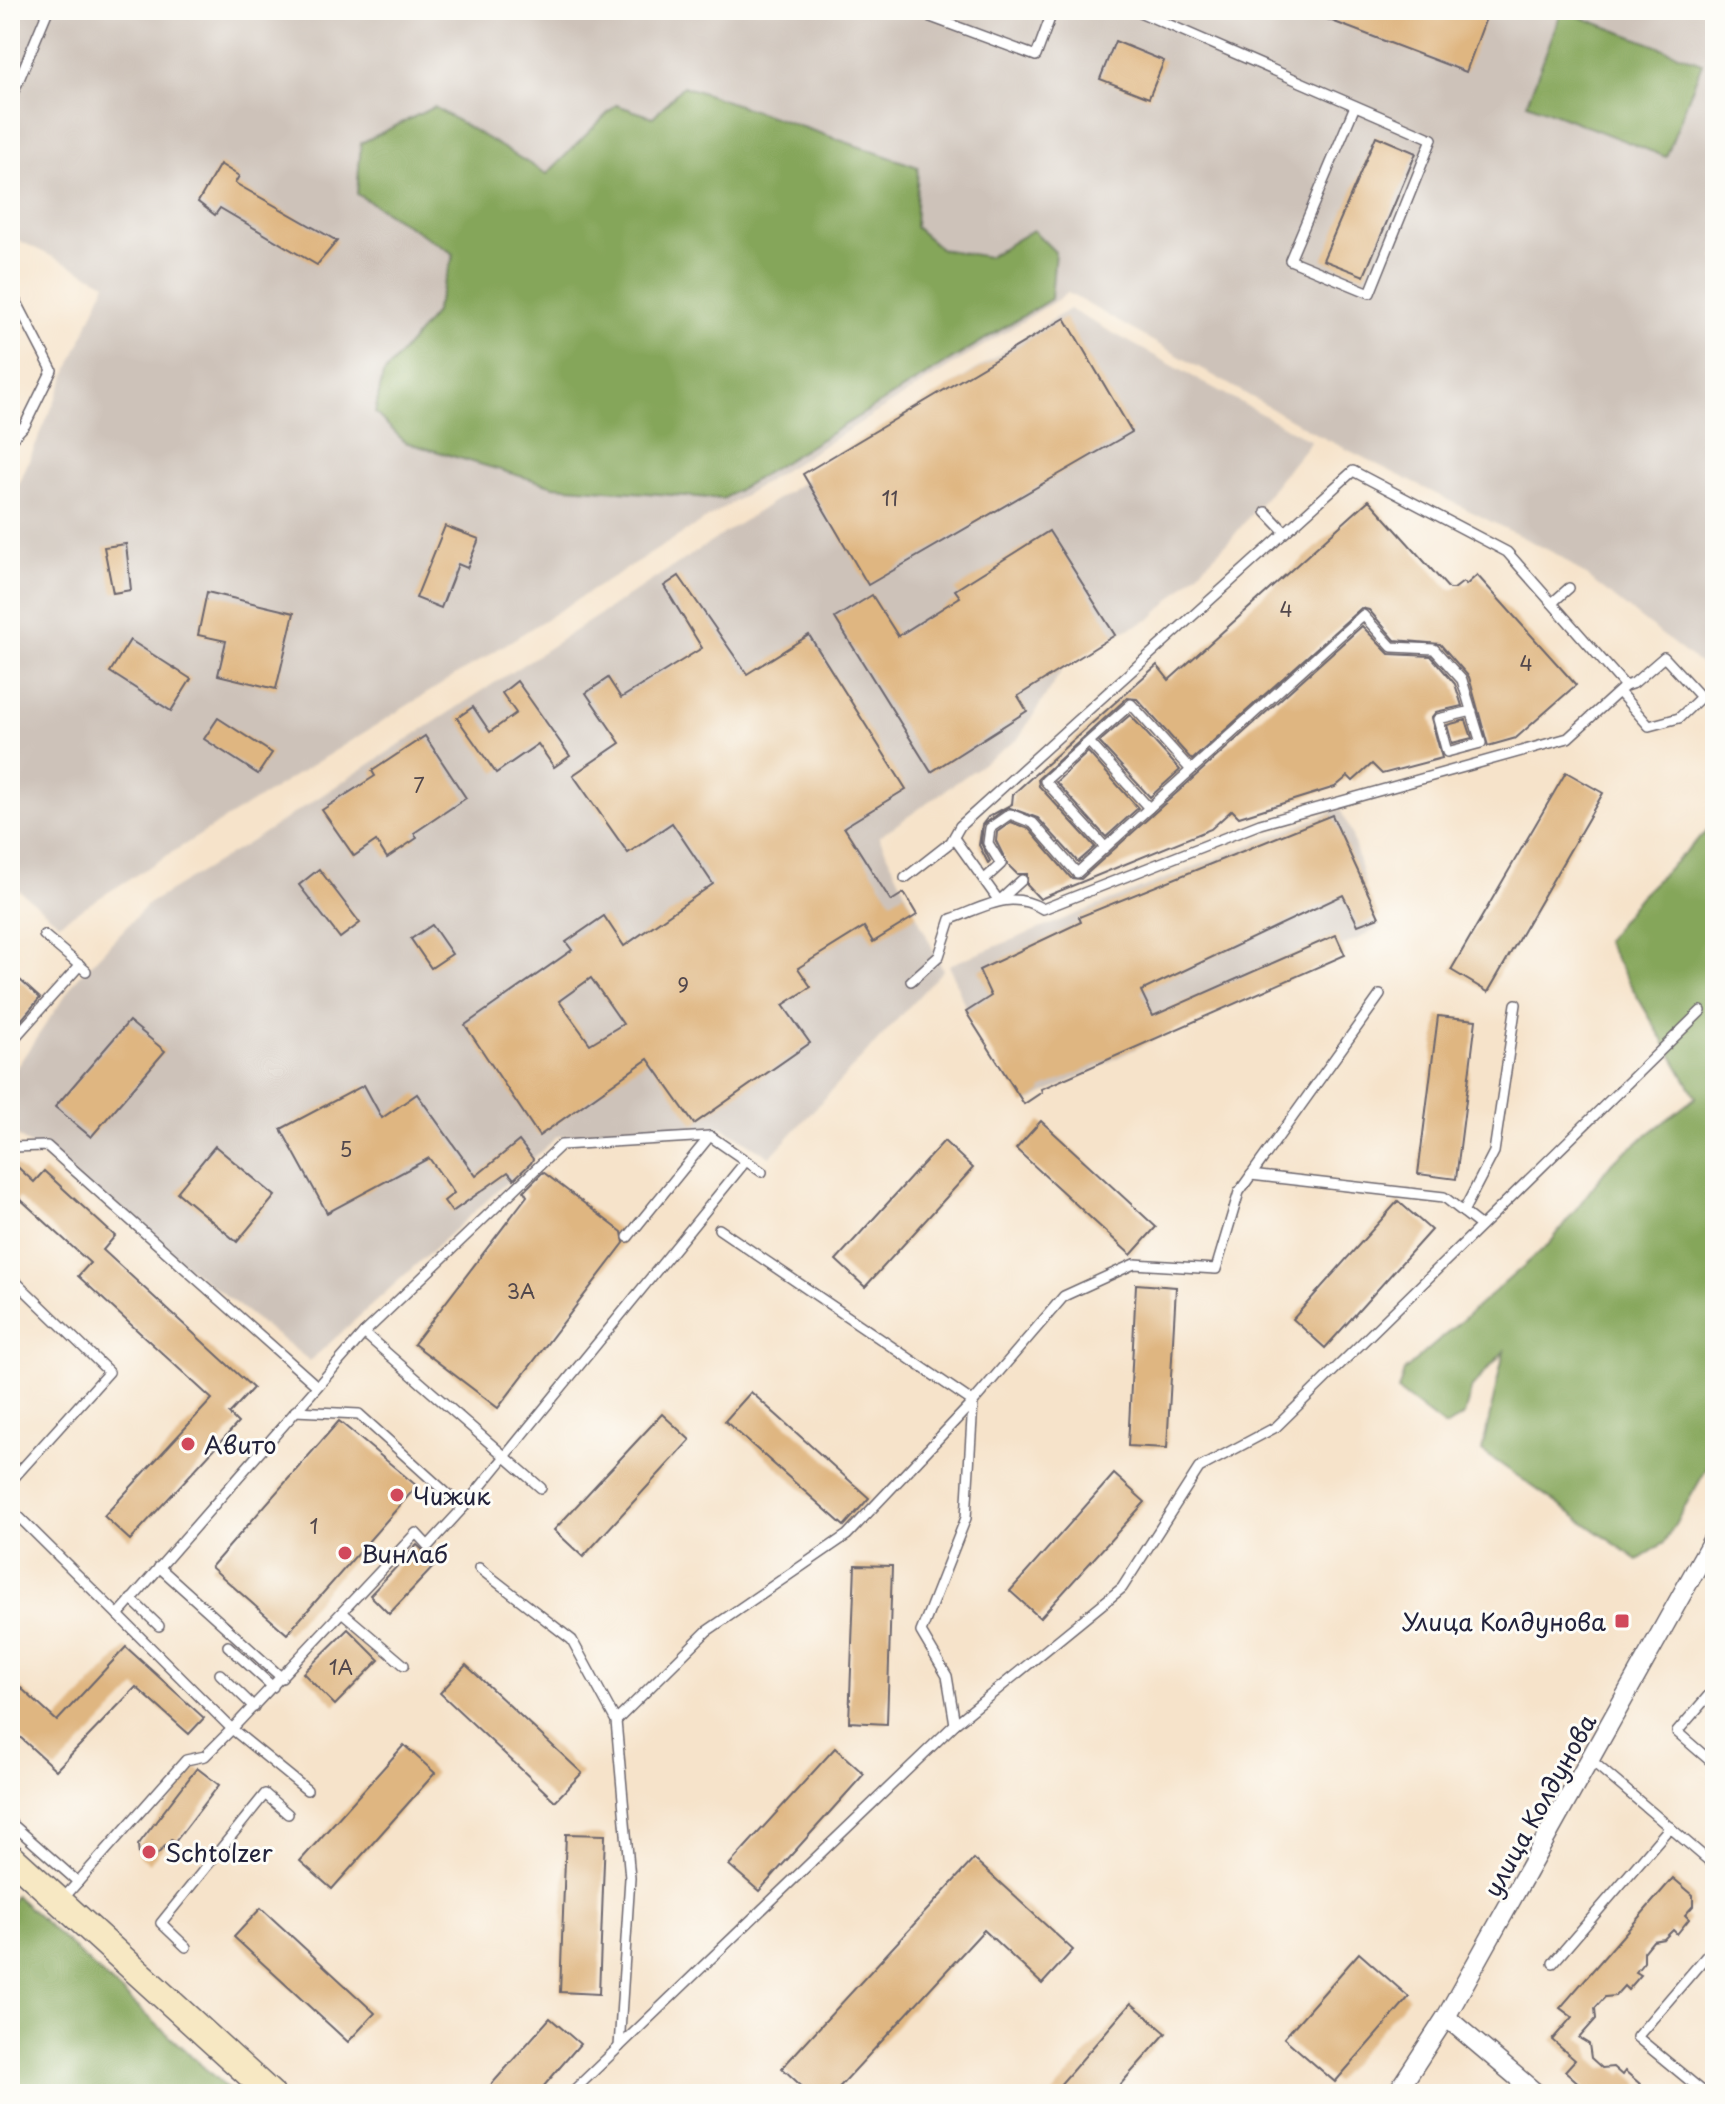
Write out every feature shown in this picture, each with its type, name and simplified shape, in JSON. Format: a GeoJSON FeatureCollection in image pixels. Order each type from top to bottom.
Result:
{"type":"FeatureCollection","features":[{"type":"Feature","properties":{"kind":"main road"},"geometry":{"type":"LineString","coordinates":[[10,1856],[69,1892],[271,2094]]}},
{"type":"Feature","properties":{"kind":"street","name":"улица Колдунова"},"geometry":{"type":"LineString","coordinates":[[1396,2094],[1446,2017],[1592,1761],[1715,1535]]}},
{"type":"Feature","properties":{"kind":"street"},"geometry":{"type":"LineString","coordinates":[[1446,2017],[1537,2094]]}},
{"type":"Feature","properties":{"kind":"lane"},"geometry":{"type":"LineString","coordinates":[[10,101],[48,10]]}},
{"type":"Feature","properties":{"kind":"lane"},"geometry":{"type":"LineString","coordinates":[[912,10],[1036,56],[1053,10]]}},
{"type":"Feature","properties":{"kind":"lane"},"geometry":{"type":"LineString","coordinates":[[1135,10],[1432,139],[1370,293],[1290,260],[1355,106]]}},
{"type":"Feature","properties":{"kind":"lane"},"geometry":{"type":"LineString","coordinates":[[1709,10],[1715,12]]}},
{"type":"Feature","properties":{"kind":"lane"},"geometry":{"type":"LineString","coordinates":[[10,289],[52,370],[50,380],[25,425],[10,441]]}},
{"type":"Feature","properties":{"kind":"lane"},"geometry":{"type":"LineString","coordinates":[[905,878],[954,838],[960,826],[1353,471],[1507,552],[1552,603],[1622,689],[1649,726],[1679,718],[1701,697],[1664,657],[1622,689],[1568,738],[1260,824],[1151,864],[1043,909],[1024,898],[999,901],[951,919],[939,956],[911,981]]}},
{"type":"Feature","properties":{"kind":"lane"},"geometry":{"type":"LineString","coordinates":[[1266,512],[1285,532]]}},
{"type":"Feature","properties":{"kind":"lane"},"geometry":{"type":"LineString","coordinates":[[1552,603],[1569,588]]}},
{"type":"Feature","properties":{"kind":"lane"},"geometry":{"type":"LineString","coordinates":[[986,878],[1001,864],[988,843],[990,828],[1010,814],[1033,823],[1077,873],[1363,615],[1392,647],[1434,649],[1462,680],[1472,711],[1481,743],[1447,752],[1438,719],[1472,711]]}},
{"type":"Feature","properties":{"kind":"lane"},"geometry":{"type":"LineString","coordinates":[[1105,847],[1045,781],[1131,704],[1191,770]]}},
{"type":"Feature","properties":{"kind":"lane"},"geometry":{"type":"LineString","coordinates":[[1089,742],[1149,808]]}},
{"type":"Feature","properties":{"kind":"lane"},"geometry":{"type":"LineString","coordinates":[[954,838],[986,878],[999,901]]}},
{"type":"Feature","properties":{"kind":"lane"},"geometry":{"type":"LineString","coordinates":[[999,901],[1022,880]]}},
{"type":"Feature","properties":{"kind":"lane"},"geometry":{"type":"LineString","coordinates":[[10,1043],[83,968],[44,935]]}},
{"type":"Feature","properties":{"kind":"lane"},"geometry":{"type":"LineString","coordinates":[[616,1721],[707,1631],[847,1535],[973,1402],[1064,1296],[1134,1264],[1216,1269],[1239,1192],[1380,995]]}},
{"type":"Feature","properties":{"kind":"lane"},"geometry":{"type":"LineString","coordinates":[[1463,1212],[1494,1152],[1516,1004]]}},
{"type":"Feature","properties":{"kind":"lane"},"geometry":{"type":"LineString","coordinates":[[570,2094],[955,1724],[1122,1588],[1199,1468],[1276,1427],[1701,1011]]}},
{"type":"Feature","properties":{"kind":"lane"},"geometry":{"type":"LineString","coordinates":[[628,1237],[710,1136]]}},
{"type":"Feature","properties":{"kind":"lane"},"geometry":{"type":"LineString","coordinates":[[118,1615],[364,1333],[561,1145],[710,1136],[762,1172]]}},
{"type":"Feature","properties":{"kind":"lane"},"geometry":{"type":"LineString","coordinates":[[10,1147],[47,1146],[317,1386]]}},
{"type":"Feature","properties":{"kind":"lane"},"geometry":{"type":"LineString","coordinates":[[10,1822],[69,1892],[186,1760],[205,1756],[416,1533],[428,1546],[506,1457],[746,1161]]}},
{"type":"Feature","properties":{"kind":"lane"},"geometry":{"type":"LineString","coordinates":[[1251,1175],[1444,1197],[1481,1226]]}},
{"type":"Feature","properties":{"kind":"lane"},"geometry":{"type":"LineString","coordinates":[[719,1229],[973,1402]]}},
{"type":"Feature","properties":{"kind":"lane"},"geometry":{"type":"LineString","coordinates":[[10,1276],[109,1372],[10,1482]]}},
{"type":"Feature","properties":{"kind":"lane"},"geometry":{"type":"LineString","coordinates":[[364,1333],[541,1488]]}},
{"type":"Feature","properties":{"kind":"lane"},"geometry":{"type":"LineString","coordinates":[[955,1724],[947,1676],[921,1632],[966,1518],[973,1402]]}},
{"type":"Feature","properties":{"kind":"lane"},"geometry":{"type":"LineString","coordinates":[[295,1411],[359,1414],[463,1508]]}},
{"type":"Feature","properties":{"kind":"lane"},"geometry":{"type":"LineString","coordinates":[[10,1508],[232,1729],[307,1790]]}},
{"type":"Feature","properties":{"kind":"lane"},"geometry":{"type":"LineString","coordinates":[[159,1567],[282,1678]]}},
{"type":"Feature","properties":{"kind":"lane"},"geometry":{"type":"LineString","coordinates":[[479,1568],[572,1640],[616,1721],[630,1878],[619,2047]]}},
{"type":"Feature","properties":{"kind":"lane"},"geometry":{"type":"LineString","coordinates":[[131,1599],[159,1626]]}},
{"type":"Feature","properties":{"kind":"lane"},"geometry":{"type":"LineString","coordinates":[[343,1613],[404,1665]]}},
{"type":"Feature","properties":{"kind":"lane"},"geometry":{"type":"LineString","coordinates":[[228,1646],[273,1687]]}},
{"type":"Feature","properties":{"kind":"lane"},"geometry":{"type":"LineString","coordinates":[[220,1674],[254,1707]]}},
{"type":"Feature","properties":{"kind":"lane"},"geometry":{"type":"LineString","coordinates":[[1715,1688],[1677,1732],[1715,1765]]}},
{"type":"Feature","properties":{"kind":"lane"},"geometry":{"type":"LineString","coordinates":[[1592,1761],[1715,1865]]}},
{"type":"Feature","properties":{"kind":"lane"},"geometry":{"type":"LineString","coordinates":[[186,1947],[161,1923],[265,1794],[288,1814]]}},
{"type":"Feature","properties":{"kind":"lane"},"geometry":{"type":"LineString","coordinates":[[1553,1963],[1670,1827]]}},
{"type":"Feature","properties":{"kind":"lane"},"geometry":{"type":"LineString","coordinates":[[1706,2094],[1637,2037],[1715,1946]]}},
{"type":"Feature","properties":{"kind":"shaded area"},"geometry":{"type":"Polygon","coordinates":[[[10,10],[1715,10],[1715,676],[1560,556],[1318,435],[1068,293],[59,923],[10,883],[10,504],[106,283],[10,236],[10,10]]]}},
{"type":"Feature","properties":{"kind":"shaded area"},"geometry":{"type":"Polygon","coordinates":[[[1069,309],[1311,441],[1231,539],[1151,619],[1115,635],[1064,667],[1018,739],[879,837],[943,970],[770,1157],[722,1127],[558,1136],[310,1361],[10,1130],[10,1077],[75,981],[148,904],[247,844],[1069,309]]]}},
{"type":"Feature","properties":{"kind":"shaded area"},"geometry":{"type":"Polygon","coordinates":[[[1340,809],[1351,832],[1377,929],[1024,1104],[968,1014],[949,965],[1340,809]]]}},
{"type":"Feature","properties":{"kind":"green space"},"geometry":{"type":"Polygon","coordinates":[[[1562,10],[1702,63],[1666,157],[1527,103],[1562,10]]]}},
{"type":"Feature","properties":{"kind":"green space"},"geometry":{"type":"Polygon","coordinates":[[[683,86],[918,167],[915,227],[941,249],[988,257],[1033,230],[1055,252],[1051,299],[723,499],[554,486],[405,442],[375,413],[383,375],[434,314],[454,254],[357,194],[361,143],[434,107],[547,174],[616,105],[653,117],[683,86]]]}},
{"type":"Feature","properties":{"kind":"green space"},"geometry":{"type":"Polygon","coordinates":[[[1715,823],[1715,1454],[1664,1543],[1638,1560],[1482,1451],[1504,1351],[1472,1387],[1464,1415],[1445,1427],[1398,1391],[1404,1371],[1550,1243],[1612,1162],[1696,1097],[1605,941],[1639,897],[1715,823]]]}},
{"type":"Feature","properties":{"kind":"green space"},"geometry":{"type":"Polygon","coordinates":[[[15,1895],[233,2094],[10,2094],[10,1905],[15,1895]]]}},
{"type":"Feature","properties":{"kind":"building"},"geometry":{"type":"Polygon","coordinates":[[[1303,10],[1474,10],[1487,15],[1466,72],[1303,10]]]}},
{"type":"Feature","properties":{"kind":"building"},"geometry":{"type":"Polygon","coordinates":[[[1115,41],[1164,61],[1149,98],[1100,79],[1115,41]]]}},
{"type":"Feature","properties":{"kind":"building"},"geometry":{"type":"Polygon","coordinates":[[[1376,136],[1416,153],[1364,276],[1323,260],[1376,136]]]}},
{"type":"Feature","properties":{"kind":"building"},"geometry":{"type":"Polygon","coordinates":[[[220,164],[239,176],[235,183],[337,241],[317,265],[220,208],[215,215],[198,202],[220,164]]]}},
{"type":"Feature","properties":{"kind":"building"},"geometry":{"type":"Polygon","coordinates":[[[1065,318],[1132,432],[868,585],[803,474],[1065,318]]]}},
{"type":"Feature","properties":{"kind":"building"},"geometry":{"type":"Polygon","coordinates":[[[1369,500],[1449,589],[1463,582],[1466,585],[1477,575],[1576,685],[1516,738],[1488,746],[1469,677],[1440,644],[1395,640],[1369,610],[1361,608],[1192,760],[1137,699],[1127,698],[1038,779],[1039,786],[1095,847],[1078,862],[1038,818],[1008,807],[983,825],[981,843],[990,861],[988,863],[979,845],[982,825],[988,817],[1012,804],[1013,794],[1157,665],[1169,680],[1369,500]]]}},
{"type":"Feature","properties":{"kind":"building"},"geometry":{"type":"Polygon","coordinates":[[[445,526],[479,539],[467,568],[458,564],[441,608],[416,598],[445,526]]]}},
{"type":"Feature","properties":{"kind":"building"},"geometry":{"type":"Polygon","coordinates":[[[1049,531],[1115,635],[1018,696],[1027,711],[931,772],[835,618],[872,595],[898,636],[960,597],[955,590],[1049,531]]]}},
{"type":"Feature","properties":{"kind":"building"},"geometry":{"type":"Polygon","coordinates":[[[126,544],[131,590],[113,593],[104,547],[126,544]]]}},
{"type":"Feature","properties":{"kind":"building"},"geometry":{"type":"Polygon","coordinates":[[[679,576],[747,674],[809,635],[906,789],[844,827],[891,901],[904,893],[917,915],[873,942],[864,927],[798,968],[811,987],[783,1005],[810,1043],[694,1124],[648,1059],[539,1136],[465,1025],[572,950],[566,942],[604,916],[624,946],[713,884],[672,823],[628,853],[573,775],[620,743],[586,693],[608,678],[621,698],[702,648],[664,586],[679,576]],[[591,978],[559,1001],[590,1044],[623,1024],[591,978]]]}},
{"type":"Feature","properties":{"kind":"building"},"geometry":{"type":"Polygon","coordinates":[[[207,592],[294,613],[276,689],[218,675],[226,641],[198,635],[207,592]]]}},
{"type":"Feature","properties":{"kind":"building"},"geometry":{"type":"Polygon","coordinates":[[[1362,626],[1389,654],[1431,656],[1455,684],[1462,706],[1436,712],[1431,718],[1442,758],[1382,774],[1372,764],[1353,781],[1348,776],[1335,787],[1239,817],[1232,810],[1211,829],[1040,899],[1027,885],[1027,874],[1017,874],[1008,865],[996,841],[997,832],[1011,822],[1029,829],[1071,878],[1081,879],[1362,626]]]}},
{"type":"Feature","properties":{"kind":"building"},"geometry":{"type":"Polygon","coordinates":[[[130,640],[191,679],[171,711],[110,672],[130,640]]]}},
{"type":"Feature","properties":{"kind":"building"},"geometry":{"type":"Polygon","coordinates":[[[517,681],[570,756],[554,767],[538,744],[496,773],[457,718],[473,707],[490,732],[516,713],[502,693],[517,681]]]}},
{"type":"Feature","properties":{"kind":"building"},"geometry":{"type":"Polygon","coordinates":[[[1130,715],[1180,770],[1150,797],[1099,742],[1130,715]]]}},
{"type":"Feature","properties":{"kind":"building"},"geometry":{"type":"Polygon","coordinates":[[[218,718],[272,753],[258,774],[204,739],[218,718]]]}},
{"type":"Feature","properties":{"kind":"building"},"geometry":{"type":"Polygon","coordinates":[[[1466,720],[1472,738],[1452,743],[1447,725],[1466,720]]]}},
{"type":"Feature","properties":{"kind":"building"},"geometry":{"type":"Polygon","coordinates":[[[425,736],[466,798],[414,833],[417,838],[387,858],[376,841],[354,856],[322,810],[375,776],[372,771],[425,736]]]}},
{"type":"Feature","properties":{"kind":"building"},"geometry":{"type":"Polygon","coordinates":[[[1088,752],[1138,808],[1106,837],[1056,782],[1088,752]]]}},
{"type":"Feature","properties":{"kind":"building"},"geometry":{"type":"Polygon","coordinates":[[[1566,772],[1603,793],[1488,992],[1451,970],[1566,772]]]}},
{"type":"Feature","properties":{"kind":"building"},"geometry":{"type":"Polygon","coordinates":[[[1332,815],[1379,917],[1358,925],[1343,895],[1141,991],[1153,1016],[1336,935],[1345,955],[1041,1089],[1042,1092],[1024,1104],[966,1012],[991,996],[979,970],[1081,922],[1079,917],[1332,815]]]}},
{"type":"Feature","properties":{"kind":"building"},"geometry":{"type":"Polygon","coordinates":[[[319,869],[360,923],[340,938],[299,885],[319,869]]]}},
{"type":"Feature","properties":{"kind":"building"},"geometry":{"type":"Polygon","coordinates":[[[432,925],[452,954],[431,968],[411,939],[432,925]]]}},
{"type":"Feature","properties":{"kind":"building"},"geometry":{"type":"Polygon","coordinates":[[[10,971],[40,998],[16,1026],[10,1020],[10,971]]]}},
{"type":"Feature","properties":{"kind":"building"},"geometry":{"type":"Polygon","coordinates":[[[1438,1016],[1476,1020],[1456,1179],[1418,1174],[1438,1016]]]}},
{"type":"Feature","properties":{"kind":"building"},"geometry":{"type":"Polygon","coordinates":[[[129,1021],[165,1051],[91,1137],[55,1107],[129,1021]]]}},
{"type":"Feature","properties":{"kind":"building"},"geometry":{"type":"Polygon","coordinates":[[[364,1085],[382,1118],[417,1094],[476,1176],[519,1141],[533,1159],[514,1179],[508,1172],[452,1212],[444,1201],[454,1193],[429,1158],[327,1213],[281,1129],[364,1085]]]}},
{"type":"Feature","properties":{"kind":"building"},"geometry":{"type":"Polygon","coordinates":[[[1041,1121],[1156,1227],[1131,1255],[1016,1149],[1041,1121]]]}},
{"type":"Feature","properties":{"kind":"building"},"geometry":{"type":"Polygon","coordinates":[[[944,1141],[973,1168],[865,1287],[836,1260],[944,1141]]]}},
{"type":"Feature","properties":{"kind":"building"},"geometry":{"type":"Polygon","coordinates":[[[215,1146],[275,1196],[237,1242],[177,1192],[215,1146]]]}},
{"type":"Feature","properties":{"kind":"building"},"geometry":{"type":"Polygon","coordinates":[[[10,1160],[34,1182],[44,1171],[115,1236],[103,1250],[253,1388],[229,1414],[238,1423],[130,1540],[104,1516],[212,1399],[78,1276],[90,1263],[19,1198],[10,1208],[10,1160]]]}},
{"type":"Feature","properties":{"kind":"building"},"geometry":{"type":"Polygon","coordinates":[[[543,1172],[622,1232],[624,1243],[498,1408],[414,1344],[527,1196],[524,1191],[543,1172]]]}},
{"type":"Feature","properties":{"kind":"building"},"geometry":{"type":"Polygon","coordinates":[[[1398,1201],[1431,1230],[1325,1348],[1293,1319],[1398,1201]]]}},
{"type":"Feature","properties":{"kind":"building"},"geometry":{"type":"Polygon","coordinates":[[[1136,1284],[1176,1287],[1167,1448],[1128,1446],[1136,1284]]]}},
{"type":"Feature","properties":{"kind":"building"},"geometry":{"type":"Polygon","coordinates":[[[751,1392],[869,1498],[844,1526],[725,1421],[751,1392]]]}},
{"type":"Feature","properties":{"kind":"building"},"geometry":{"type":"Polygon","coordinates":[[[662,1414],[690,1440],[583,1557],[554,1530],[662,1414]]]}},
{"type":"Feature","properties":{"kind":"building"},"geometry":{"type":"Polygon","coordinates":[[[339,1421],[417,1486],[287,1634],[211,1567],[339,1421]]]}},
{"type":"Feature","properties":{"kind":"building"},"geometry":{"type":"Polygon","coordinates":[[[1114,1474],[1145,1502],[1040,1618],[1010,1591],[1114,1474]]]}},
{"type":"Feature","properties":{"kind":"building"},"geometry":{"type":"Polygon","coordinates":[[[417,1545],[437,1563],[389,1614],[370,1595],[417,1545]]]}},
{"type":"Feature","properties":{"kind":"building"},"geometry":{"type":"Polygon","coordinates":[[[855,1565],[892,1566],[887,1724],[849,1722],[855,1565]]]}},
{"type":"Feature","properties":{"kind":"building"},"geometry":{"type":"Polygon","coordinates":[[[348,1629],[379,1660],[335,1705],[303,1673],[348,1629]]]}},
{"type":"Feature","properties":{"kind":"building"},"geometry":{"type":"Polygon","coordinates":[[[126,1647],[204,1718],[189,1734],[136,1687],[56,1770],[10,1728],[10,1678],[57,1721],[126,1647]]]}},
{"type":"Feature","properties":{"kind":"building"},"geometry":{"type":"Polygon","coordinates":[[[466,1665],[582,1773],[555,1801],[440,1693],[466,1665]]]}},
{"type":"Feature","properties":{"kind":"building"},"geometry":{"type":"Polygon","coordinates":[[[404,1745],[435,1773],[332,1889],[300,1861],[404,1745]]]}},
{"type":"Feature","properties":{"kind":"building"},"geometry":{"type":"Polygon","coordinates":[[[835,1748],[864,1774],[759,1891],[729,1865],[835,1748]]]}},
{"type":"Feature","properties":{"kind":"building"},"geometry":{"type":"Polygon","coordinates":[[[197,1768],[219,1785],[175,1842],[171,1840],[149,1863],[139,1856],[138,1845],[197,1768]]]}},
{"type":"Feature","properties":{"kind":"building"},"geometry":{"type":"Polygon","coordinates":[[[566,1834],[605,1835],[599,1994],[560,1992],[566,1834]]]}},
{"type":"Feature","properties":{"kind":"building"},"geometry":{"type":"Polygon","coordinates":[[[974,1859],[1073,1950],[1042,1984],[984,1930],[833,2094],[810,2094],[782,2068],[974,1859]]]}},
{"type":"Feature","properties":{"kind":"building"},"geometry":{"type":"Polygon","coordinates":[[[1673,1878],[1693,1895],[1693,1906],[1685,1915],[1689,1919],[1677,1934],[1673,1930],[1664,1939],[1653,1941],[1644,1952],[1644,1962],[1636,1972],[1641,1975],[1628,1990],[1624,1986],[1615,1996],[1605,1997],[1595,2008],[1596,2019],[1579,2038],[1589,2044],[1591,2058],[1602,2068],[1613,2067],[1622,2075],[1625,2071],[1640,2084],[1632,2094],[1591,2094],[1565,2071],[1575,2060],[1552,2040],[1572,2017],[1560,2008],[1673,1878]]]}},
{"type":"Feature","properties":{"kind":"building"},"geometry":{"type":"Polygon","coordinates":[[[261,1908],[375,2013],[348,2042],[234,1937],[261,1908]]]}},
{"type":"Feature","properties":{"kind":"building"},"geometry":{"type":"Polygon","coordinates":[[[1359,1953],[1409,1997],[1335,2082],[1284,2038],[1359,1953]]]}},
{"type":"Feature","properties":{"kind":"building"},"geometry":{"type":"Polygon","coordinates":[[[1131,2003],[1166,2033],[1112,2094],[1052,2094],[1131,2003]]]}},
{"type":"Feature","properties":{"kind":"building"},"geometry":{"type":"Polygon","coordinates":[[[550,2018],[580,2044],[537,2094],[483,2094],[550,2018]]]}},
{"type":"Feature","properties":{"kind":"place","name":"Авито"},"geometry":{"type":"Point","coordinates":[188,1444]}},
{"type":"Feature","properties":{"kind":"place","name":"Чижик"},"geometry":{"type":"Point","coordinates":[397,1495]}},
{"type":"Feature","properties":{"kind":"place","name":"Винлаб"},"geometry":{"type":"Point","coordinates":[345,1553]}},
{"type":"Feature","properties":{"kind":"place","name":"Улица Колдунова"},"geometry":{"type":"Point","coordinates":[1622,1621]}},
{"type":"Feature","properties":{"kind":"place","name":"Schtolzer"},"geometry":{"type":"Point","coordinates":[149,1852]}}]}
